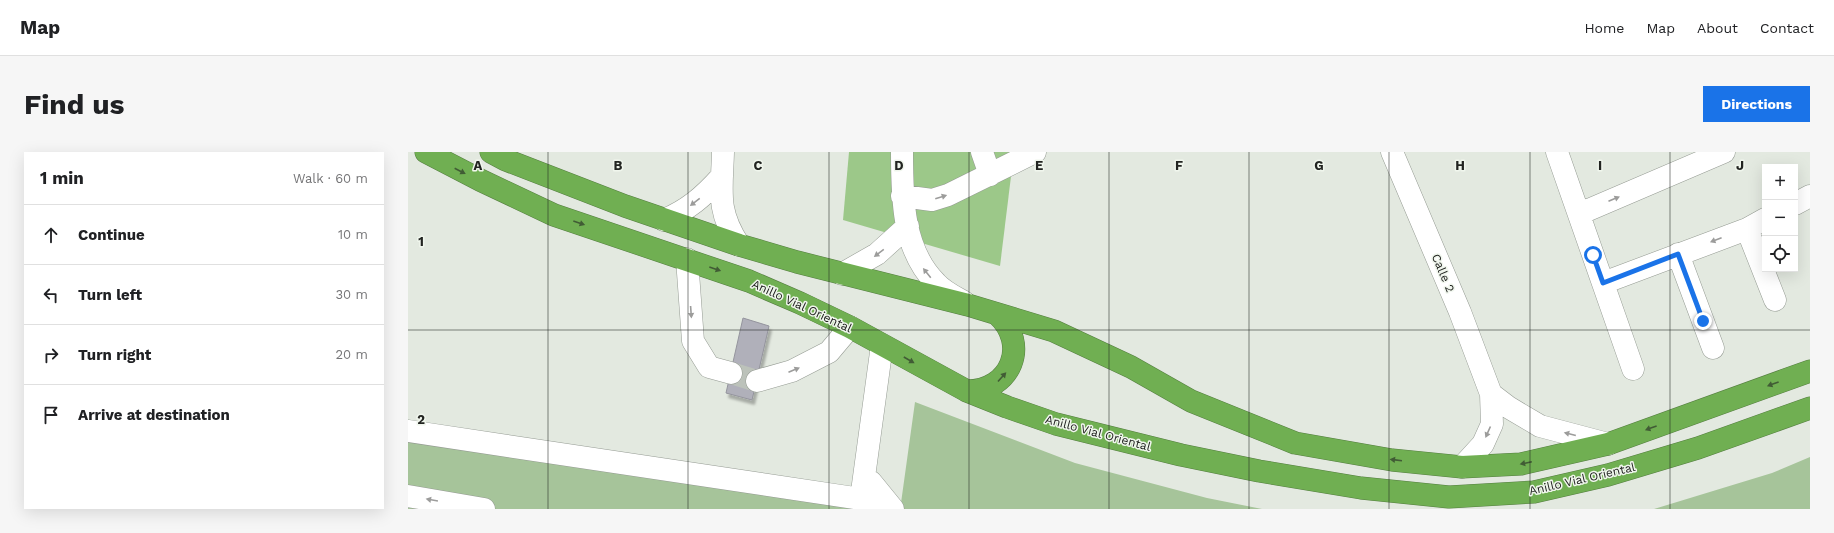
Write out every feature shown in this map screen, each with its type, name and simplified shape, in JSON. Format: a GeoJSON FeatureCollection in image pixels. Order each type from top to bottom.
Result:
{"type":"FeatureCollection","features":[{"type":"Feature","properties":{"kind":"highway","name":"Anillo Vial Oriental"},"geometry":{"type":"LineString","coordinates":[[426,152],[480,180],[554,215],[749,281],[800,303],[850,327],[967,391],[1056,424],[1258,471],[1361,488],[1449,497],[1534,492],[1608,475],[1698,448],[1810,408]]}},
{"type":"Feature","properties":{"kind":"highway"},"geometry":{"type":"LineString","coordinates":[[491,152],[506,160],[625,206],[739,245],[842,274],[968,305],[1054,331],[1131,367],[1190,401],[1295,443],[1392,460],[1462,467],[1521,464],[1608,444],[1810,371]]}},
{"type":"Feature","properties":{"kind":"highway"},"geometry":{"type":"LineString","coordinates":[[967,391],[982,390],[996,383],[1011,364],[1014,348],[1011,333],[1003,319],[997,314]]}},
{"type":"Feature","properties":{"kind":"street"},"geometry":{"type":"LineString","coordinates":[[723,152],[720,194],[722,210],[732,234],[739,245]]}},
{"type":"Feature","properties":{"kind":"street"},"geometry":{"type":"LineString","coordinates":[[902,152],[902,196],[911,242],[924,270],[937,285],[968,305]]}},
{"type":"Feature","properties":{"kind":"street"},"geometry":{"type":"LineString","coordinates":[[982,152],[990,175]]}},
{"type":"Feature","properties":{"kind":"street"},"geometry":{"type":"LineString","coordinates":[[902,196],[932,200],[948,195],[1035,152]]}},
{"type":"Feature","properties":{"kind":"street","name":"Calle 2"},"geometry":{"type":"LineString","coordinates":[[1392,152],[1460,312],[1491,394],[1492,424],[1483,444],[1462,467]]}},
{"type":"Feature","properties":{"kind":"street"},"geometry":{"type":"LineString","coordinates":[[1557,152],[1633,369]]}},
{"type":"Feature","properties":{"kind":"street"},"geometry":{"type":"LineString","coordinates":[[1579,214],[1724,152]]}},
{"type":"Feature","properties":{"kind":"street"},"geometry":{"type":"LineString","coordinates":[[664,220],[690,207],[702,198],[721,177]]}},
{"type":"Feature","properties":{"kind":"street"},"geometry":{"type":"LineString","coordinates":[[1798,202],[1810,196]]}},
{"type":"Feature","properties":{"kind":"street"},"geometry":{"type":"LineString","coordinates":[[1603,283],[1756,224],[1775,300]]}},
{"type":"Feature","properties":{"kind":"street"},"geometry":{"type":"LineString","coordinates":[[842,274],[877,254],[908,226]]}},
{"type":"Feature","properties":{"kind":"street"},"geometry":{"type":"LineString","coordinates":[[1678,254],[1713,348]]}},
{"type":"Feature","properties":{"kind":"street"},"geometry":{"type":"LineString","coordinates":[[687,259],[693,341],[709,367],[731,373]]}},
{"type":"Feature","properties":{"kind":"street"},"geometry":{"type":"LineString","coordinates":[[757,381],[792,371],[829,352],[850,327]]}},
{"type":"Feature","properties":{"kind":"street"},"geometry":{"type":"LineString","coordinates":[[408,430],[875,503],[865,473],[882,345]]}},
{"type":"Feature","properties":{"kind":"street"},"geometry":{"type":"LineString","coordinates":[[1491,394],[1508,407],[1540,426],[1608,444]]}},
{"type":"Feature","properties":{"kind":"street"},"geometry":{"type":"LineString","coordinates":[[408,496],[484,509]]}},
{"type":"Feature","properties":{"kind":"green space"},"geometry":{"type":"Polygon","coordinates":[[[849,152],[1014,152],[1000,266],[843,220],[849,152]]]}},
{"type":"Feature","properties":{"kind":"green space"},"geometry":{"type":"Polygon","coordinates":[[[915,402],[1075,463],[1207,498],[1262,509],[408,509],[408,441],[901,503],[915,402]]]}},
{"type":"Feature","properties":{"kind":"green space"},"geometry":{"type":"Polygon","coordinates":[[[1810,457],[1810,509],[1654,509],[1772,473],[1810,457]]]}},
{"type":"Feature","properties":{"kind":"building"},"geometry":{"type":"Polygon","coordinates":[[[743,318],[769,326],[752,400],[726,393],[743,318]]]}},
{"type":"Feature","properties":{"kind":"tunnel"},"geometry":{"type":"LineString","coordinates":[[731,373],[757,381]]}},
{"type":"Feature","properties":{"kind":"route"},"geometry":{"type":"LineString","coordinates":[[1593,255],[1603,283],[1678,254],[1703,321]]}}]}
